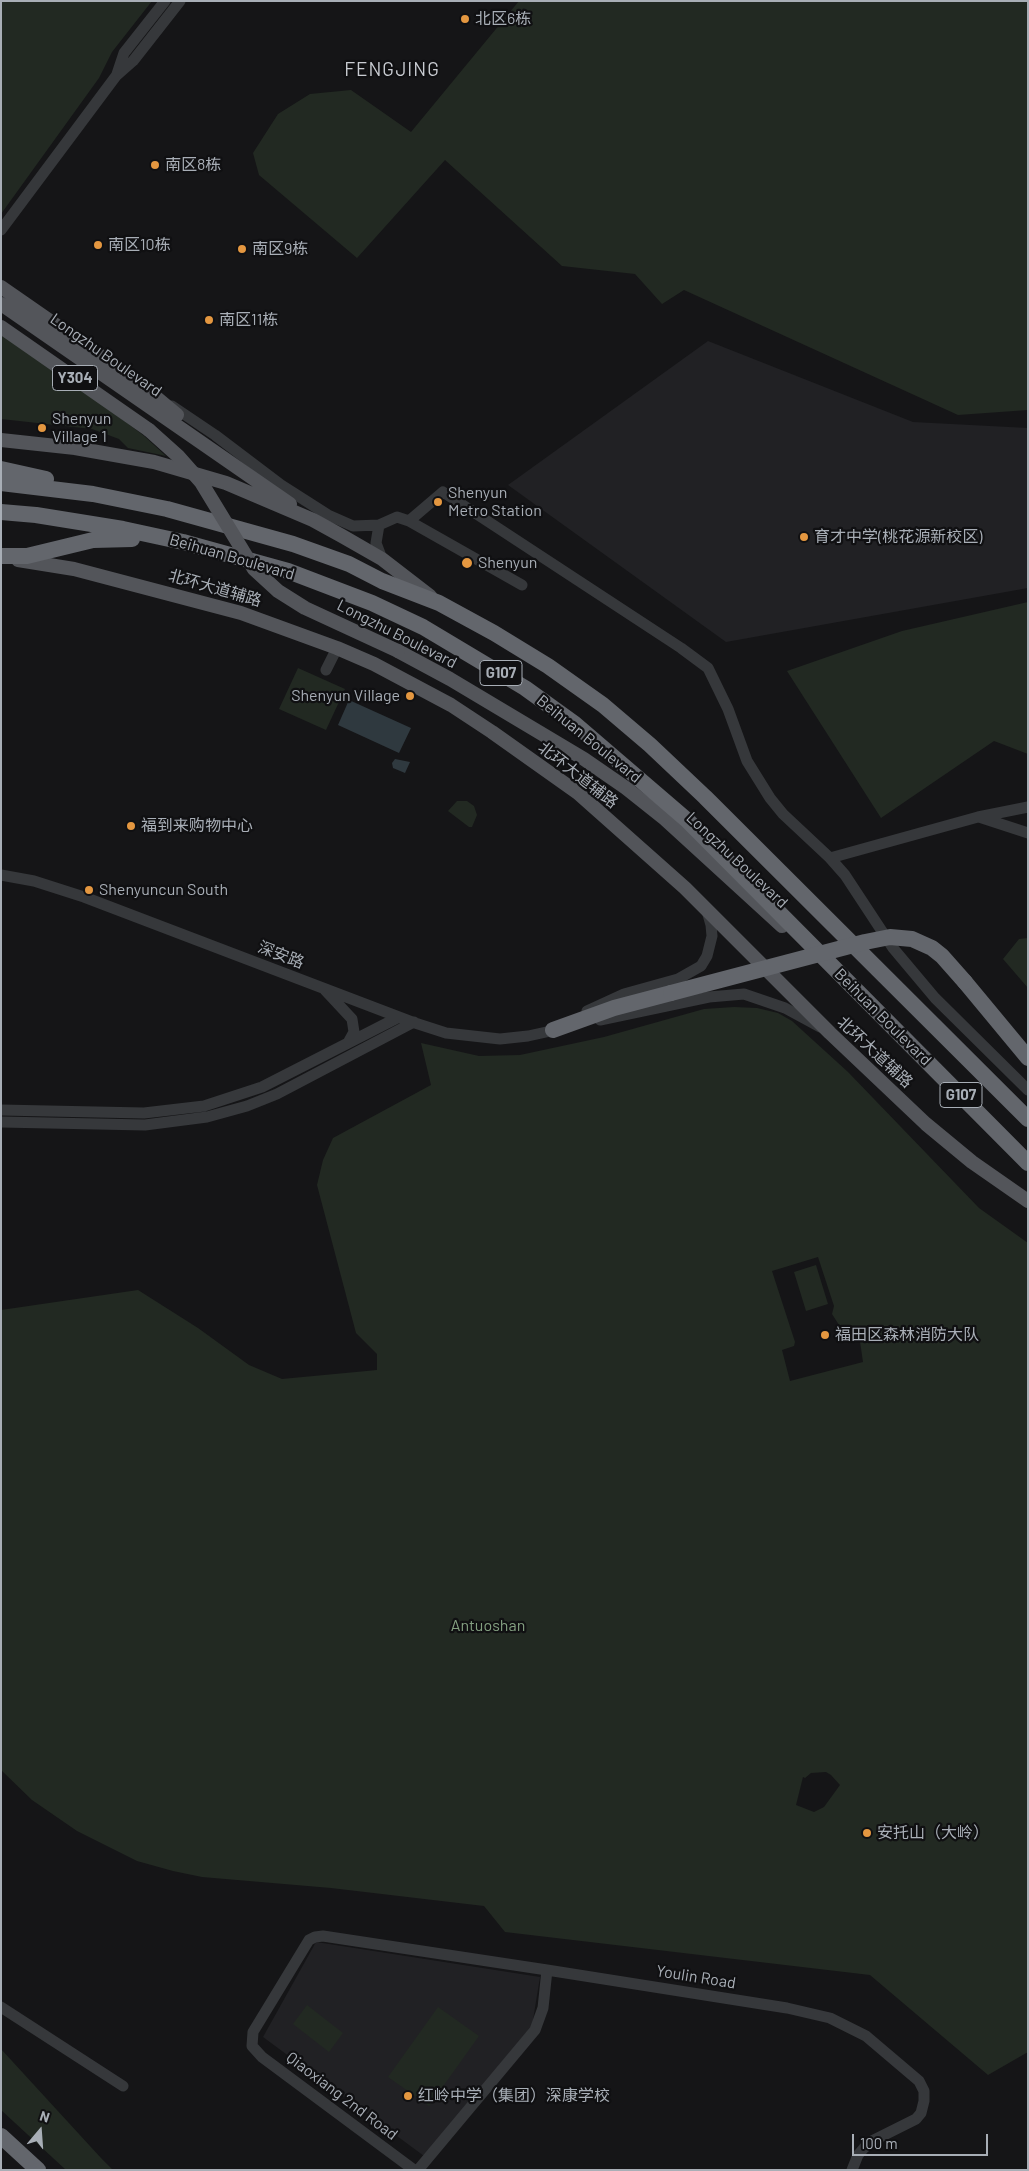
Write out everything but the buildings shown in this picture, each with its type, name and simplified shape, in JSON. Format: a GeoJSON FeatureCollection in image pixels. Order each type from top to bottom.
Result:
{"type":"FeatureCollection","features":[{"type":"Feature","properties":{"kind":"highway"},"geometry":{"type":"LineString","coordinates":[[1,469],[54,480],[93,494]]}},
{"type":"Feature","properties":{"kind":"highway","name":"Beihuan Boulevard"},"geometry":{"type":"LineString","coordinates":[[1,483],[93,494],[167,509],[293,544],[349,564],[382,581],[439,603],[494,633],[548,666],[603,706],[650,745],[816,907],[1028,1119]]}},
{"type":"Feature","properties":{"kind":"highway","name":"Beihuan Boulevard"},"geometry":{"type":"LineString","coordinates":[[1,512],[36,515],[183,542],[288,572],[372,603],[460,648],[525,688],[575,724],[688,821],[1028,1162]]}},
{"type":"Feature","properties":{"kind":"highway"},"geometry":{"type":"LineString","coordinates":[[1,557],[27,556],[70,545],[108,539],[183,542]]}},
{"type":"Feature","properties":{"kind":"highway"},"geometry":{"type":"LineString","coordinates":[[553,1030],[614,1008],[890,937],[912,939],[932,948],[942,956],[1028,1058]]}},
{"type":"Feature","properties":{"kind":"highway"},"geometry":{"type":"LineString","coordinates":[[1,2136],[38,2170]]}},
{"type":"Feature","properties":{"kind":"main road"},"geometry":{"type":"LineString","coordinates":[[1,287],[135,380],[255,480]]}},
{"type":"Feature","properties":{"kind":"main road"},"geometry":{"type":"LineString","coordinates":[[1,294],[20,301]]}},
{"type":"Feature","properties":{"kind":"main road","name":"Longzhu Boulevard"},"geometry":{"type":"LineString","coordinates":[[1,304],[313,520]]}},
{"type":"Feature","properties":{"kind":"main road","name":"Longzhu Boulevard"},"geometry":{"type":"LineString","coordinates":[[1,327],[149,430],[178,456],[201,482],[254,569],[278,591],[305,608],[398,651],[450,679],[584,759],[626,788],[686,837],[842,983],[894,1028]]}},
{"type":"Feature","properties":{"kind":"main road"},"geometry":{"type":"LineString","coordinates":[[1,440],[76,448],[154,462],[226,483],[313,520],[382,559],[439,603]]}},
{"type":"Feature","properties":{"kind":"main road","name":"北环大道辅路"},"geometry":{"type":"LineString","coordinates":[[1,557],[74,569],[241,613],[336,648],[410,683],[451,705],[578,793],[685,888],[830,1033],[926,1124],[972,1162],[1028,1201]]}},
{"type":"Feature","properties":{"kind":"street"},"geometry":{"type":"LineString","coordinates":[[116,76],[124,53],[165,1]]}},
{"type":"Feature","properties":{"kind":"street"},"geometry":{"type":"LineString","coordinates":[[1,230],[116,76],[133,61],[180,1]]}},
{"type":"Feature","properties":{"kind":"street"},"geometry":{"type":"LineString","coordinates":[[135,380],[215,435],[281,485],[328,515],[353,526],[379,525],[397,517],[409,521],[522,585]]}},
{"type":"Feature","properties":{"kind":"street"},"geometry":{"type":"LineString","coordinates":[[409,521],[444,492],[681,648],[708,668],[756,778],[783,814],[830,858],[845,875],[893,948],[936,998],[1028,1090]]}},
{"type":"Feature","properties":{"kind":"street"},"geometry":{"type":"LineString","coordinates":[[379,525],[376,543],[382,559]]}},
{"type":"Feature","properties":{"kind":"street"},"geometry":{"type":"LineString","coordinates":[[326,670],[336,648]]}},
{"type":"Feature","properties":{"kind":"street"},"geometry":{"type":"LineString","coordinates":[[830,858],[978,817],[1028,807]]}},
{"type":"Feature","properties":{"kind":"street"},"geometry":{"type":"LineString","coordinates":[[978,817],[1028,833]]}},
{"type":"Feature","properties":{"kind":"street","name":"深安路"},"geometry":{"type":"LineString","coordinates":[[1,875],[34,881],[76,894],[399,1017],[446,1033],[482,1038],[528,1036],[553,1030]]}},
{"type":"Feature","properties":{"kind":"street"},"geometry":{"type":"LineString","coordinates":[[553,1030],[609,1000],[678,979],[701,966],[707,956],[712,936],[707,911]]}},
{"type":"Feature","properties":{"kind":"street"},"geometry":{"type":"LineString","coordinates":[[322,988],[352,1019],[354,1032],[348,1043]]}},
{"type":"Feature","properties":{"kind":"street"},"geometry":{"type":"LineString","coordinates":[[553,1030],[709,996],[744,994],[785,1008],[830,1033]]}},
{"type":"Feature","properties":{"kind":"street"},"geometry":{"type":"LineString","coordinates":[[1,1110],[144,1113],[204,1106],[262,1087],[399,1017]]}},
{"type":"Feature","properties":{"kind":"street"},"geometry":{"type":"LineString","coordinates":[[1,1122],[145,1125],[207,1118],[247,1106],[277,1094],[414,1022]]}},
{"type":"Feature","properties":{"kind":"street","name":"Youlin Road"},"geometry":{"type":"LineString","coordinates":[[252,2046],[253,2032],[309,1940],[323,1936],[811,2012],[830,2018],[866,2036],[919,2081],[924,2091],[921,2113],[916,2119],[872,2141],[858,2155],[852,2170]]}},
{"type":"Feature","properties":{"kind":"street"},"geometry":{"type":"LineString","coordinates":[[418,2170],[535,2030],[543,2008],[547,1970]]}},
{"type":"Feature","properties":{"kind":"street"},"geometry":{"type":"LineString","coordinates":[[1,2007],[123,2086]]}},
{"type":"Feature","properties":{"kind":"street","name":"Qiaoxiang 2nd Road"},"geometry":{"type":"LineString","coordinates":[[252,2046],[262,2057],[414,2170]]}},
{"type":"Feature","properties":{"kind":"shaded area","name":"育才中学(桃花源新校区)"},"geometry":{"type":"Polygon","coordinates":[[[708,341],[913,422],[1028,428],[1028,588],[726,642],[508,485],[708,341]]]}},
{"type":"Feature","properties":{"kind":"shaded area"},"geometry":{"type":"Polygon","coordinates":[[[349,700],[411,728],[399,753],[338,725],[349,700]]]}},
{"type":"Feature","properties":{"kind":"shaded area"},"geometry":{"type":"Polygon","coordinates":[[[395,759],[410,762],[405,773],[393,768],[392,763],[395,759]]]}},
{"type":"Feature","properties":{"kind":"shaded area","name":"红岭中学（集团）深康学校"},"geometry":{"type":"Polygon","coordinates":[[[316,1942],[540,1977],[532,2026],[424,2156],[263,2037],[316,1942]]]}},
{"type":"Feature","properties":{"kind":"green space"},"geometry":{"type":"Polygon","coordinates":[[[1,1],[152,1],[112,52],[99,78],[1,214],[1,1]]]}},
{"type":"Feature","properties":{"kind":"green space"},"geometry":{"type":"Polygon","coordinates":[[[519,1],[1028,1],[1028,410],[958,415],[684,290],[662,304],[635,274],[562,266],[445,160],[357,258],[259,175],[253,153],[278,114],[310,94],[351,90],[411,132],[519,1]]]}},
{"type":"Feature","properties":{"kind":"green space"},"geometry":{"type":"Polygon","coordinates":[[[1,334],[95,399],[143,435],[166,456],[128,448],[119,439],[92,429],[1,419],[1,334]]]}},
{"type":"Feature","properties":{"kind":"green space"},"geometry":{"type":"Polygon","coordinates":[[[1028,602],[1028,754],[994,741],[881,818],[787,671],[902,631],[1028,602]]]}},
{"type":"Feature","properties":{"kind":"green space"},"geometry":{"type":"Polygon","coordinates":[[[298,668],[345,689],[326,730],[279,709],[298,668]]]}},
{"type":"Feature","properties":{"kind":"green space"},"geometry":{"type":"Polygon","coordinates":[[[457,801],[467,801],[474,806],[477,815],[472,827],[469,827],[448,811],[457,801]]]}},
{"type":"Feature","properties":{"kind":"green space"},"geometry":{"type":"Polygon","coordinates":[[[1028,938],[1028,988],[1003,959],[1019,939],[1028,938]]]}},
{"type":"Feature","properties":{"kind":"green space","name":"Antuoshan"},"geometry":{"type":"Polygon","coordinates":[[[757,1008],[778,1013],[792,1021],[848,1072],[979,1208],[1028,1243],[1028,2052],[988,2075],[870,1975],[505,1932],[484,1906],[331,1888],[202,1877],[173,1871],[137,1861],[77,1831],[32,1800],[1,1770],[1,1310],[138,1290],[198,1328],[249,1365],[282,1379],[377,1370],[377,1354],[356,1333],[317,1185],[323,1160],[333,1138],[431,1085],[421,1043],[479,1056],[520,1055],[604,1037],[704,1009],[757,1008]],[[818,1257],[772,1271],[795,1342],[794,1346],[782,1350],[790,1381],[863,1362],[858,1328],[839,1325],[832,1314],[834,1306],[818,1257]],[[826,1772],[811,1773],[805,1778],[803,1777],[796,1805],[814,1812],[824,1807],[840,1785],[826,1772]]]}},
{"type":"Feature","properties":{"kind":"green space"},"geometry":{"type":"Polygon","coordinates":[[[816,1265],[828,1304],[806,1311],[794,1272],[816,1265]]]}},
{"type":"Feature","properties":{"kind":"green space"},"geometry":{"type":"Polygon","coordinates":[[[307,2005],[343,2033],[329,2052],[293,2024],[307,2005]]]}},
{"type":"Feature","properties":{"kind":"green space"},"geometry":{"type":"Polygon","coordinates":[[[438,2007],[479,2036],[429,2106],[388,2077],[438,2007]]]}},
{"type":"Feature","properties":{"kind":"green space"},"geometry":{"type":"Polygon","coordinates":[[[1,2049],[113,2170],[66,2170],[1,2110],[1,2049]]]}},
{"type":"Feature","properties":{"kind":"place","name":"北区6栋"},"geometry":{"type":"Point","coordinates":[465,19]}},
{"type":"Feature","properties":{"kind":"place","name":"南区8栋"},"geometry":{"type":"Point","coordinates":[155,165]}},
{"type":"Feature","properties":{"kind":"place","name":"南区10栋"},"geometry":{"type":"Point","coordinates":[98,245]}},
{"type":"Feature","properties":{"kind":"place","name":"南区9栋"},"geometry":{"type":"Point","coordinates":[242,249]}},
{"type":"Feature","properties":{"kind":"place","name":"南区11栋"},"geometry":{"type":"Point","coordinates":[209,320]}},
{"type":"Feature","properties":{"kind":"place","name":"Shenyun Village 1"},"geometry":{"type":"Point","coordinates":[42,428]}},
{"type":"Feature","properties":{"kind":"place","name":"Shenyun Metro Station"},"geometry":{"type":"Point","coordinates":[438,502]}},
{"type":"Feature","properties":{"kind":"place","name":"育才中学(桃花源新校区)"},"geometry":{"type":"Point","coordinates":[804,537]}},
{"type":"Feature","properties":{"kind":"place","name":"Shenyun"},"geometry":{"type":"Point","coordinates":[467,563]}},
{"type":"Feature","properties":{"kind":"place","name":"Shenyun Village"},"geometry":{"type":"Point","coordinates":[410,696]}},
{"type":"Feature","properties":{"kind":"place","name":"福到来购物中心"},"geometry":{"type":"Point","coordinates":[131,826]}},
{"type":"Feature","properties":{"kind":"place","name":"Shenyuncun South"},"geometry":{"type":"Point","coordinates":[89,890]}},
{"type":"Feature","properties":{"kind":"place","name":"福田区森林消防大队"},"geometry":{"type":"Point","coordinates":[825,1335]}},
{"type":"Feature","properties":{"kind":"place","name":"安托山（大岭）"},"geometry":{"type":"Point","coordinates":[867,1833]}},
{"type":"Feature","properties":{"kind":"place","name":"红岭中学（集团）深康学校"},"geometry":{"type":"Point","coordinates":[408,2096]}},
{"type":"Feature","properties":{"kind":"district","name":"FENGJING"},"geometry":{"type":"Point","coordinates":[392,70]}}]}
